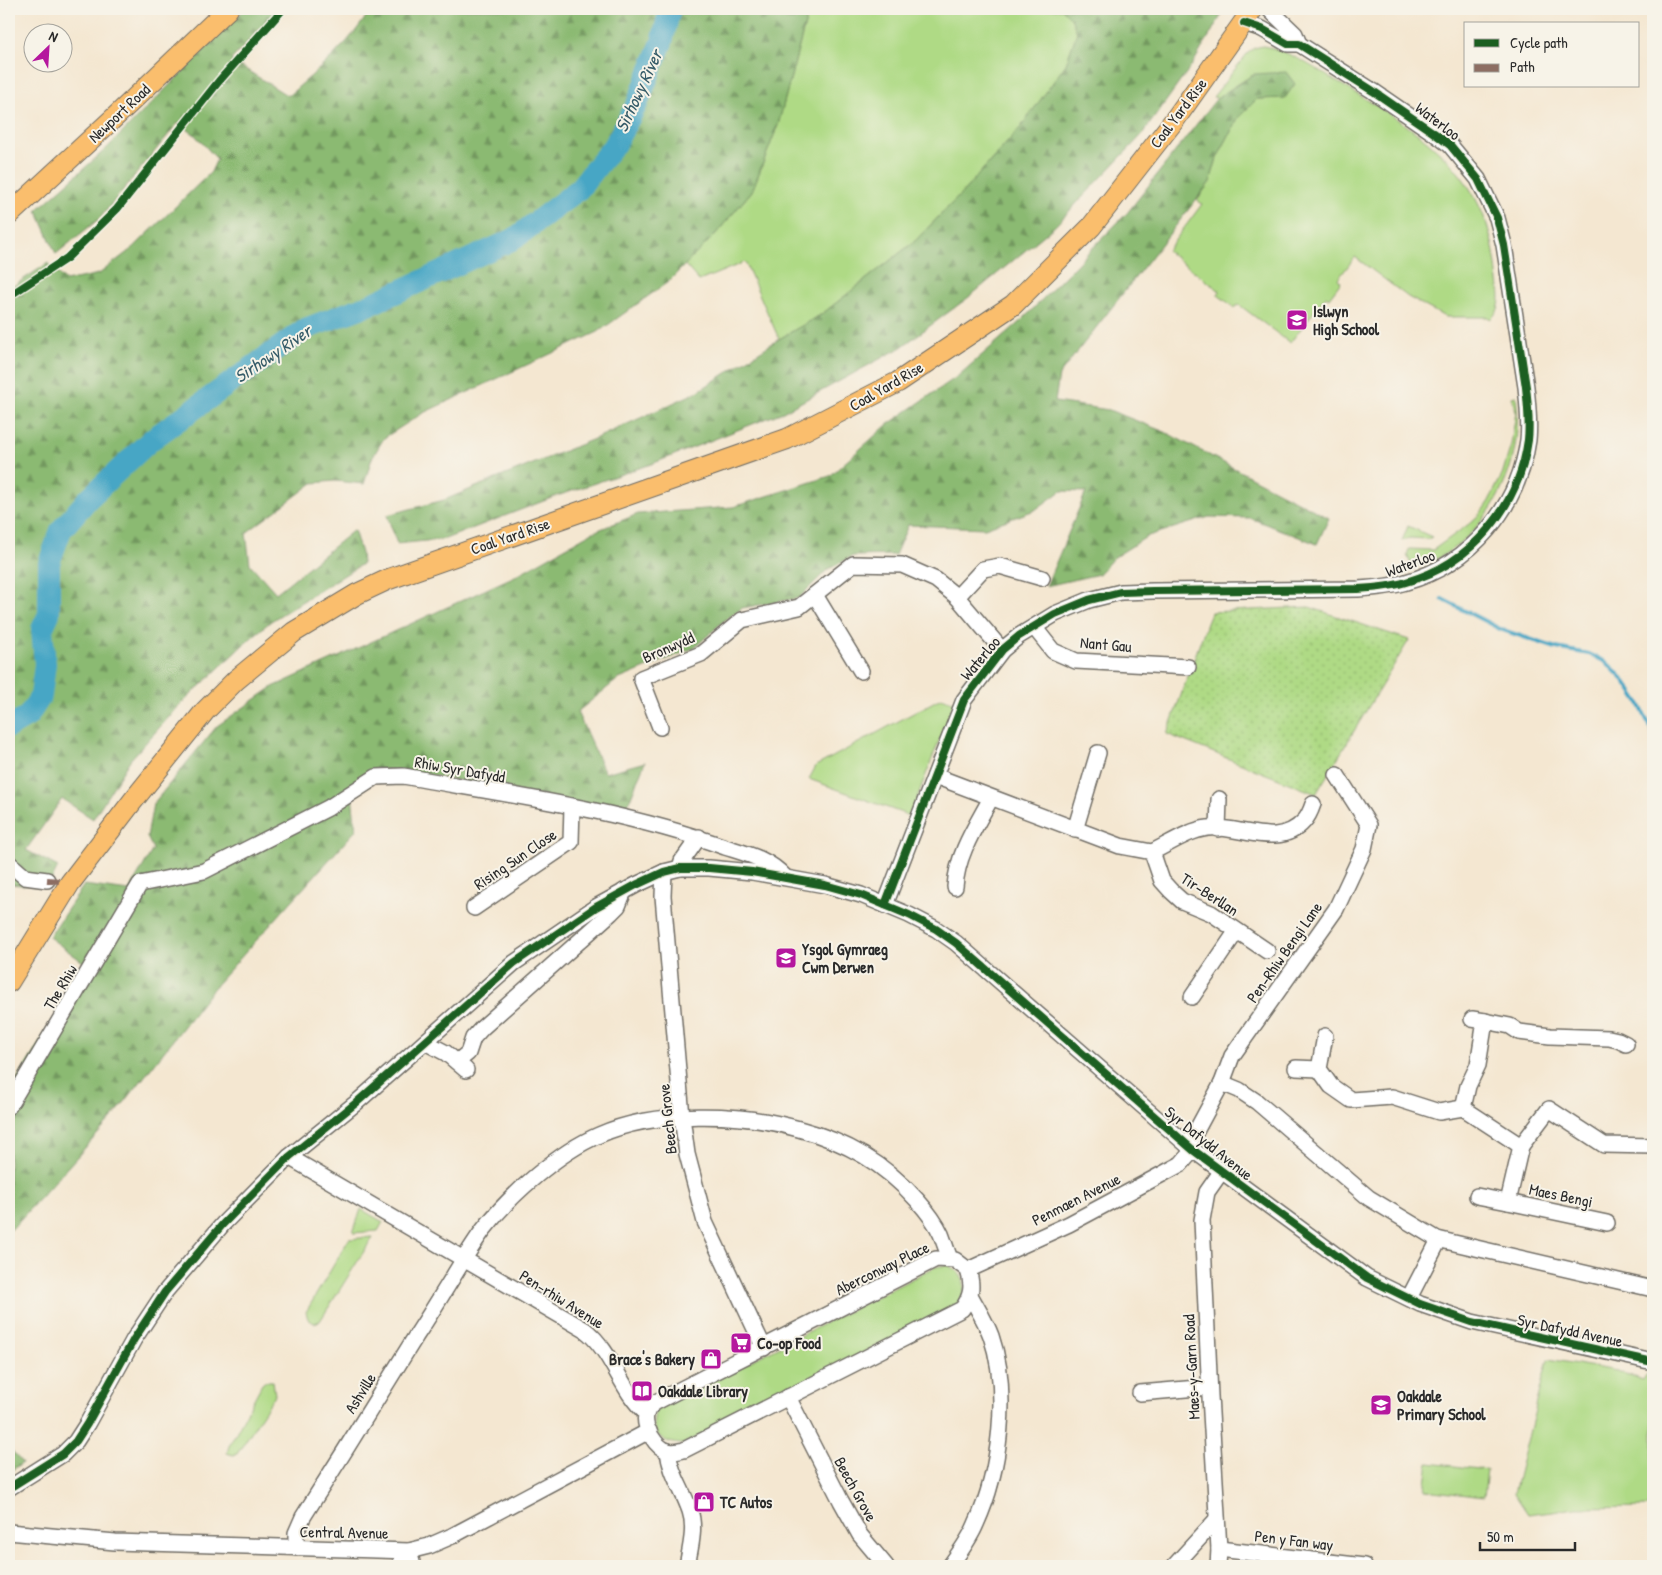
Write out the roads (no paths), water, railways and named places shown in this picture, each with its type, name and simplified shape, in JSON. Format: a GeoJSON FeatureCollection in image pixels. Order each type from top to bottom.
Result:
{"type":"FeatureCollection","features":[{"type":"Feature","properties":{"kind":"main road","name":"Newport Road"},"geometry":{"type":"LineString","coordinates":[[9,215],[228,9]]}},
{"type":"Feature","properties":{"kind":"main road","name":"Coal Yard Rise"},"geometry":{"type":"LineString","coordinates":[[9,982],[70,884],[132,802],[205,711],[236,680],[294,632],[357,594],[389,579],[787,439],[898,382],[1013,305],[1091,227],[1176,118],[1248,16]]}},
{"type":"Feature","properties":{"kind":"street","name":"Waterloo"},"geometry":{"type":"LineString","coordinates":[[1269,9],[1295,34],[1299,44]]}},
{"type":"Feature","properties":{"kind":"street","name":"Waterloo"},"geometry":{"type":"LineString","coordinates":[[885,905],[964,700],[1002,650],[1018,636],[1055,614],[1089,600],[1121,592],[1358,589],[1380,588],[1407,582],[1432,572],[1458,557],[1487,532],[1512,495],[1522,470],[1528,440],[1529,408],[1504,245],[1497,218],[1478,179],[1450,145],[1395,106],[1299,44],[1288,44],[1262,30],[1248,16]]}},
{"type":"Feature","properties":{"kind":"street","name":"Bronwydd"},"geometry":{"type":"LineString","coordinates":[[660,726],[640,678],[701,654],[742,620],[799,608],[853,564],[902,564],[936,580],[957,597],[1002,650]]}},
{"type":"Feature","properties":{"kind":"street"},"geometry":{"type":"LineString","coordinates":[[957,597],[983,569],[1000,566],[1042,578]]}},
{"type":"Feature","properties":{"kind":"street"},"geometry":{"type":"LineString","coordinates":[[815,594],[861,672]]}},
{"type":"Feature","properties":{"kind":"street","name":"Nant Gau"},"geometry":{"type":"LineString","coordinates":[[1034,627],[1053,651],[1076,661],[1188,667]]}},
{"type":"Feature","properties":{"kind":"street"},"geometry":{"type":"LineString","coordinates":[[1075,830],[1098,753]]}},
{"type":"Feature","properties":{"kind":"street","name":"Pen-Rhiw Bengi Lane"},"geometry":{"type":"LineString","coordinates":[[1190,1148],[1222,1083],[1232,1056],[1336,910],[1364,849],[1369,825],[1337,775]]}},
{"type":"Feature","properties":{"kind":"street","name":"Rhiw Syr Dafydd"},"geometry":{"type":"LineString","coordinates":[[140,884],[204,871],[328,808],[376,777],[402,776],[572,806],[699,837],[763,860],[776,867],[785,877]]}},
{"type":"Feature","properties":{"kind":"street"},"geometry":{"type":"LineString","coordinates":[[935,776],[1120,846],[1152,852],[1194,832],[1208,828],[1281,835],[1304,822],[1314,804]]}},
{"type":"Feature","properties":{"kind":"street"},"geometry":{"type":"LineString","coordinates":[[955,887],[956,874],[969,838],[991,798]]}},
{"type":"Feature","properties":{"kind":"street"},"geometry":{"type":"LineString","coordinates":[[1218,829],[1219,799]]}},
{"type":"Feature","properties":{"kind":"street","name":"Rising Sun Close"},"geometry":{"type":"LineString","coordinates":[[474,908],[571,842],[572,806]]}},
{"type":"Feature","properties":{"kind":"street"},"geometry":{"type":"LineString","coordinates":[[680,868],[682,861],[699,837]]}},
{"type":"Feature","properties":{"kind":"street","name":"Tir-Berllan"},"geometry":{"type":"LineString","coordinates":[[1152,852],[1162,881],[1170,891],[1182,900],[1211,913],[1236,932],[1267,951]]}},
{"type":"Feature","properties":{"kind":"street"},"geometry":{"type":"LineString","coordinates":[[9,863],[25,877],[47,880]]}},
{"type":"Feature","properties":{"kind":"street","name":"Syr Dafydd Avenue"},"geometry":{"type":"LineString","coordinates":[[9,1488],[63,1454],[76,1441],[134,1339],[165,1292],[236,1210],[289,1157],[356,1103],[514,964],[596,907],[664,872],[680,868],[710,868],[825,884],[861,895],[936,929],[956,943],[1190,1148],[1367,1278],[1409,1298],[1472,1322],[1653,1362]]}},
{"type":"Feature","properties":{"kind":"street","name":"Beech Grove"},"geometry":{"type":"LineString","coordinates":[[664,872],[663,896],[682,1117],[687,1154],[705,1222],[764,1348]]}},
{"type":"Feature","properties":{"kind":"street","name":"The Rhiw"},"geometry":{"type":"LineString","coordinates":[[9,1106],[140,884]]}},
{"type":"Feature","properties":{"kind":"street"},"geometry":{"type":"LineString","coordinates":[[425,1042],[446,1053],[462,1066],[473,1038],[482,1028],[612,913],[618,906],[624,891]]}},
{"type":"Feature","properties":{"kind":"street"},"geometry":{"type":"LineString","coordinates":[[1192,997],[1236,932]]}},
{"type":"Feature","properties":{"kind":"street"},"geometry":{"type":"LineString","coordinates":[[1463,1108],[1468,1086],[1478,1065],[1478,1020],[1510,1026],[1519,1032],[1550,1036],[1609,1038],[1626,1044]]}},
{"type":"Feature","properties":{"kind":"street"},"geometry":{"type":"LineString","coordinates":[[1326,1036],[1319,1069],[1331,1086],[1351,1100],[1392,1097],[1440,1112],[1463,1108],[1522,1146],[1549,1109],[1604,1145],[1653,1146]]}},
{"type":"Feature","properties":{"kind":"street"},"geometry":{"type":"LineString","coordinates":[[1296,1068],[1319,1069]]}},
{"type":"Feature","properties":{"kind":"street"},"geometry":{"type":"LineString","coordinates":[[1222,1083],[1239,1090],[1257,1102],[1369,1198],[1415,1228],[1439,1240],[1653,1289]]}},
{"type":"Feature","properties":{"kind":"street","name":"Ashville"},"geometry":{"type":"LineString","coordinates":[[296,1548],[296,1533],[303,1517],[483,1230],[526,1185],[570,1150],[598,1135],[628,1125],[682,1117],[734,1117],[768,1121],[809,1132],[851,1148],[890,1173],[906,1188],[932,1220],[940,1232],[950,1259]]}},
{"type":"Feature","properties":{"kind":"street","name":"Maes Bengi"},"geometry":{"type":"LineString","coordinates":[[1508,1202],[1522,1146]]}},
{"type":"Feature","properties":{"kind":"street","name":"Penmaen Avenue"},"geometry":{"type":"LineString","coordinates":[[968,1270],[1069,1224],[1180,1164],[1190,1148]]}},
{"type":"Feature","properties":{"kind":"street","name":"Pen-rhiw Avenue"},"geometry":{"type":"LineString","coordinates":[[289,1157],[586,1330],[596,1339],[604,1349],[636,1404],[646,1413],[646,1421],[656,1443],[668,1451],[670,1465],[690,1512],[692,1526],[688,1566]]}},
{"type":"Feature","properties":{"kind":"street","name":"Maes-y-Garn Road"},"geometry":{"type":"LineString","coordinates":[[1218,1566],[1219,1549],[1209,1387],[1202,1220],[1207,1192],[1221,1172]]}},
{"type":"Feature","properties":{"kind":"street","name":"Maes Bengi"},"geometry":{"type":"LineString","coordinates":[[1477,1196],[1607,1223]]}},
{"type":"Feature","properties":{"kind":"street"},"geometry":{"type":"LineString","coordinates":[[1409,1298],[1439,1240]]}},
{"type":"Feature","properties":{"kind":"street","name":"Aberconway Place"},"geometry":{"type":"LineString","coordinates":[[646,1413],[656,1402],[692,1382],[764,1348],[931,1260],[950,1259],[960,1263],[968,1270]]}},
{"type":"Feature","properties":{"kind":"street"},"geometry":{"type":"LineString","coordinates":[[668,1451],[674,1452],[690,1447],[962,1309],[972,1288],[968,1270]]}},
{"type":"Feature","properties":{"kind":"street"},"geometry":{"type":"LineString","coordinates":[[950,1566],[976,1525],[993,1476],[998,1450],[1000,1417],[998,1369],[991,1335],[970,1295]]}},
{"type":"Feature","properties":{"kind":"street"},"geometry":{"type":"LineString","coordinates":[[1140,1393],[1209,1387]]}},
{"type":"Feature","properties":{"kind":"street","name":"Beech Grove"},"geometry":{"type":"LineString","coordinates":[[788,1397],[860,1535],[886,1566]]}},
{"type":"Feature","properties":{"kind":"street","name":"Central Avenue"},"geometry":{"type":"LineString","coordinates":[[9,1532],[115,1542],[409,1551],[429,1546],[452,1536],[650,1431]]}},
{"type":"Feature","properties":{"kind":"street"},"geometry":{"type":"LineString","coordinates":[[1174,1566],[1217,1519]]}},
{"type":"Feature","properties":{"kind":"street","name":"Pen y Fan way"},"geometry":{"type":"LineString","coordinates":[[1219,1549],[1299,1562],[1364,1566]]}},
{"type":"Feature","properties":{"kind":"street"},"geometry":{"type":"LineString","coordinates":[[399,1566],[409,1551]]}},
{"type":"Feature","properties":{"kind":"street"},"geometry":{"type":"LineString","coordinates":[[409,1551],[413,1566]]}},
{"type":"Feature","properties":{"kind":"waterway","name":"Sirhowy River"},"geometry":{"type":"LineString","coordinates":[[9,727],[28,716],[41,696],[45,664],[42,629],[49,614],[49,563],[61,530],[88,499],[151,440],[305,329],[371,304],[514,239],[578,190],[615,144],[637,104],[662,42],[670,9]]}},
{"type":"Feature","properties":{"kind":"waterway"},"geometry":{"type":"LineString","coordinates":[[1442,599],[1500,629],[1556,648],[1589,654],[1606,662],[1624,680],[1638,701],[1653,733]]}},
{"type":"Feature","properties":{"kind":"place","name":"Islwyn High School"},"geometry":{"type":"Point","coordinates":[1297,320]}},
{"type":"Feature","properties":{"kind":"place","name":"Ysgol Gymraeg Cwm Derwen"},"geometry":{"type":"Point","coordinates":[786,958]}},
{"type":"Feature","properties":{"kind":"place","name":"Co-op Food"},"geometry":{"type":"Point","coordinates":[741,1343]}},
{"type":"Feature","properties":{"kind":"place","name":"Brace's Bakery"},"geometry":{"type":"Point","coordinates":[711,1359]}},
{"type":"Feature","properties":{"kind":"place","name":"Oakdale Library"},"geometry":{"type":"Point","coordinates":[642,1391]}},
{"type":"Feature","properties":{"kind":"place","name":"Oakdale Primary School"},"geometry":{"type":"Point","coordinates":[1381,1405]}},
{"type":"Feature","properties":{"kind":"place","name":"TC Autos"},"geometry":{"type":"Point","coordinates":[704,1502]}}]}
